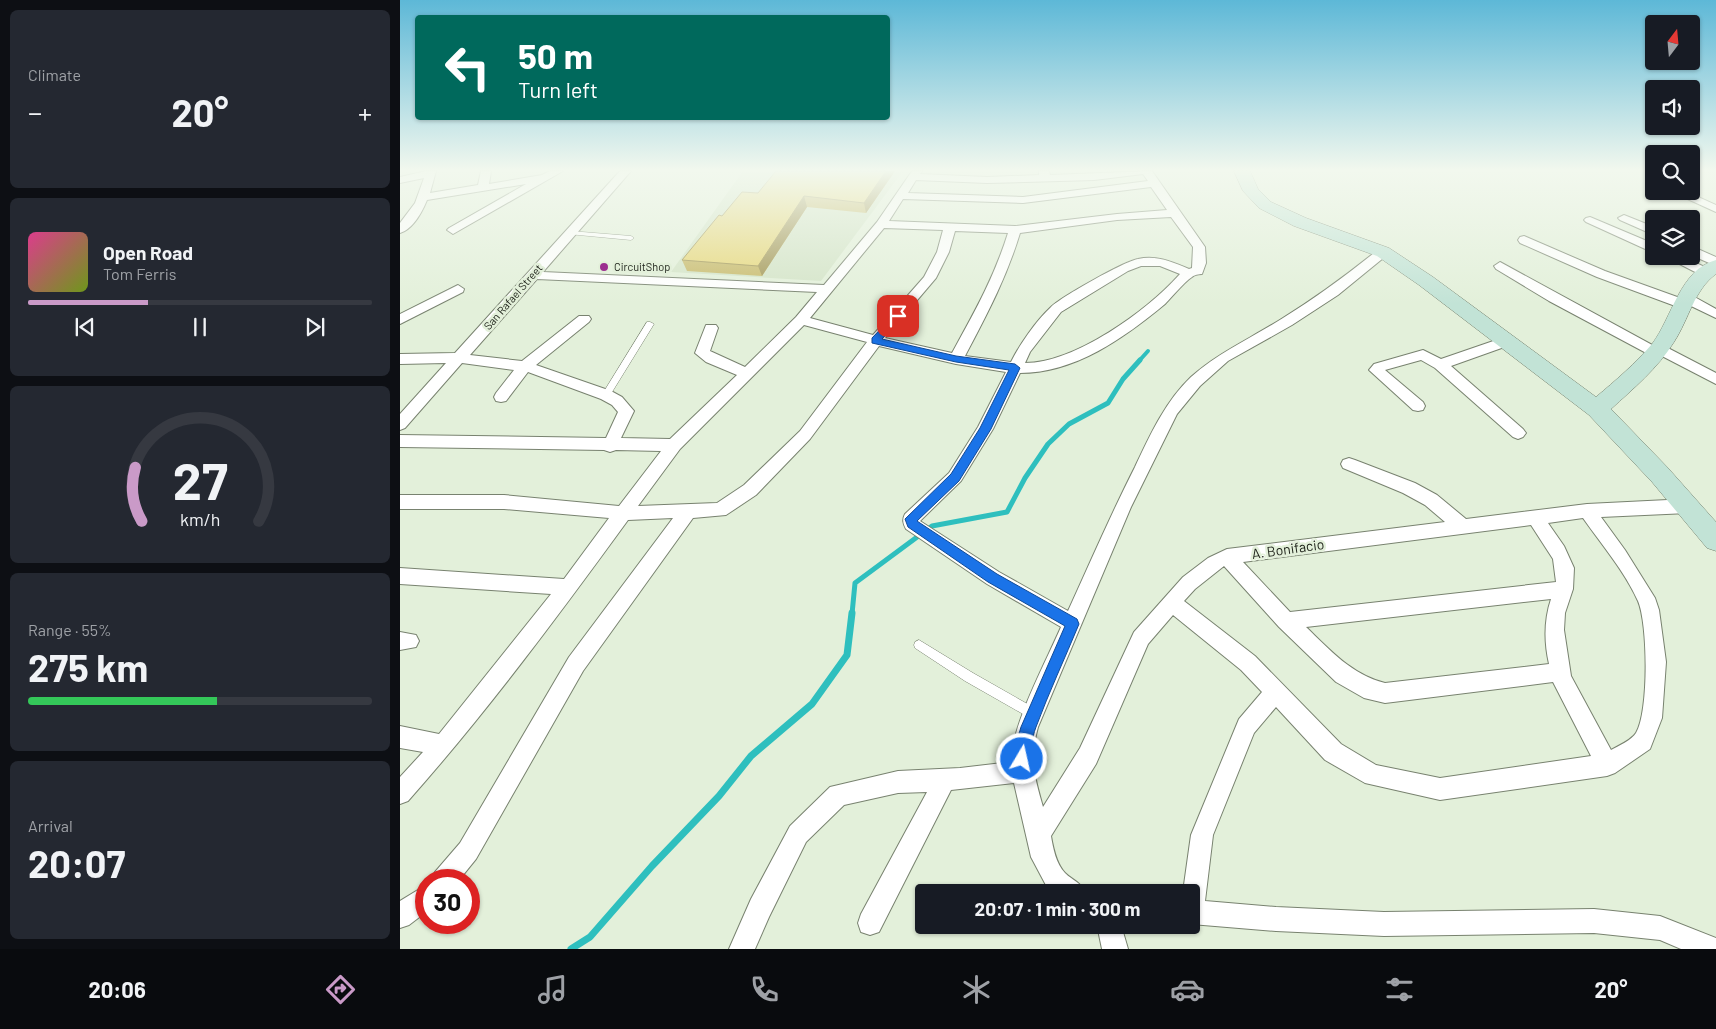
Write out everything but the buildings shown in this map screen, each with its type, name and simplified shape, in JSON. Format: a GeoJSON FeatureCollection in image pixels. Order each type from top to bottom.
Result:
{"type":"FeatureCollection","features":[{"type":"Feature","properties":{"kind":"street"},"geometry":{"type":"LineString","coordinates":[[400,229],[411,221],[414,215]]}},
{"type":"Feature","properties":{"kind":"street"},"geometry":{"type":"LineString","coordinates":[[453,230],[479,215]]}},
{"type":"Feature","properties":{"kind":"street","name":"San Rafael Street"},"geometry":{"type":"LineString","coordinates":[[400,424],[586,215]]}},
{"type":"Feature","properties":{"kind":"street"},"geometry":{"type":"LineString","coordinates":[[400,793],[443,745],[568,587],[674,445],[801,320],[887,215]]}},
{"type":"Feature","properties":{"kind":"street"},"geometry":{"type":"LineString","coordinates":[[881,224],[1014,230],[1142,215]]}},
{"type":"Feature","properties":{"kind":"street"},"geometry":{"type":"LineString","coordinates":[[1073,624],[993,578],[912,524],[911,519],[955,478],[985,429],[1015,368],[1036,333],[1056,309],[1124,268],[1139,262],[1162,262],[1188,273],[1198,271],[1200,263],[1199,247],[1177,215]]}},
{"type":"Feature","properties":{"kind":"street"},"geometry":{"type":"LineString","coordinates":[[1286,215],[1383,252],[1426,280],[1505,342],[1597,409],[1688,506],[1716,540]]}},
{"type":"Feature","properties":{"kind":"street"},"geometry":{"type":"LineString","coordinates":[[1624,218],[1645,228]]}},
{"type":"Feature","properties":{"kind":"street"},"geometry":{"type":"LineString","coordinates":[[1590,220],[1645,245]]}},
{"type":"Feature","properties":{"kind":"street"},"geometry":{"type":"LineString","coordinates":[[400,502],[504,502],[625,513],[720,510],[750,490],[805,435],[875,341],[930,278],[943,252],[950,228]]}},
{"type":"Feature","properties":{"kind":"street"},"geometry":{"type":"LineString","coordinates":[[956,359],[1004,266],[1014,230]]}},
{"type":"Feature","properties":{"kind":"street"},"geometry":{"type":"LineString","coordinates":[[1524,240],[1601,274],[1684,301],[1716,314]]}},
{"type":"Feature","properties":{"kind":"street"},"geometry":{"type":"LineString","coordinates":[[1060,884],[1056,881],[1044,857],[1022,771],[1022,747],[1123,508],[1160,431],[1172,410],[1195,382],[1223,358],[1287,322],[1333,292],[1383,252]]}},
{"type":"Feature","properties":{"kind":"street"},"geometry":{"type":"LineString","coordinates":[[1597,409],[1631,380],[1657,351],[1695,282],[1712,266],[1700,257]]}},
{"type":"Feature","properties":{"kind":"street"},"geometry":{"type":"LineString","coordinates":[[1500,266],[1554,298],[1716,379]]}},
{"type":"Feature","properties":{"kind":"street"},"geometry":{"type":"LineString","coordinates":[[801,320],[875,341],[956,359],[1015,368],[1036,368],[1057,363],[1097,347],[1155,305],[1173,290],[1188,273]]}},
{"type":"Feature","properties":{"kind":"street"},"geometry":{"type":"LineString","coordinates":[[532,275],[827,289]]}},
{"type":"Feature","properties":{"kind":"street"},"geometry":{"type":"LineString","coordinates":[[400,320],[458,289]]}},
{"type":"Feature","properties":{"kind":"street"},"geometry":{"type":"LineString","coordinates":[[501,397],[525,366],[584,319]]}},
{"type":"Feature","properties":{"kind":"street"},"geometry":{"type":"LineString","coordinates":[[711,328],[702,353],[711,359],[748,374]]}},
{"type":"Feature","properties":{"kind":"street"},"geometry":{"type":"LineString","coordinates":[[1440,365],[1505,342]]}},
{"type":"Feature","properties":{"kind":"street"},"geometry":{"type":"LineString","coordinates":[[1418,406],[1376,370],[1378,367],[1423,355],[1440,365],[1518,433]]}},
{"type":"Feature","properties":{"kind":"street"},"geometry":{"type":"LineString","coordinates":[[400,359],[459,358],[525,366],[606,396],[617,401],[626,411],[610,446]]}},
{"type":"Feature","properties":{"kind":"street"},"geometry":{"type":"LineString","coordinates":[[400,441],[610,446],[674,445]]}},
{"type":"Feature","properties":{"kind":"street"},"geometry":{"type":"LineString","coordinates":[[1349,464],[1409,488],[1431,500],[1463,527]]}},
{"type":"Feature","properties":{"kind":"street","name":"A. Bonifacio"},"geometry":{"type":"LineString","coordinates":[[1039,834],[1088,756],[1141,638],[1158,621],[1189,583],[1214,564],[1227,557],[1587,511],[1688,506]]}},
{"type":"Feature","properties":{"kind":"street"},"geometry":{"type":"LineString","coordinates":[[1172,602],[1248,663],[1332,752],[1373,775],[1440,789],[1607,765],[1643,742],[1652,718],[1656,662],[1650,610],[1646,598],[1619,554],[1587,511]]}},
{"type":"Feature","properties":{"kind":"street"},"geometry":{"type":"LineString","coordinates":[[452,869],[468,851],[576,664],[688,512]]}},
{"type":"Feature","properties":{"kind":"street"},"geometry":{"type":"LineString","coordinates":[[1535,518],[1564,560],[1566,580],[1556,614],[1556,652],[1560,672],[1564,684],[1607,765]]}},
{"type":"Feature","properties":{"kind":"street"},"geometry":{"type":"LineString","coordinates":[[1227,557],[1286,621],[1343,675],[1364,688],[1385,693],[1560,672]]}},
{"type":"Feature","properties":{"kind":"street"},"geometry":{"type":"LineString","coordinates":[[400,576],[568,587]]}},
{"type":"Feature","properties":{"kind":"street"},"geometry":{"type":"LineString","coordinates":[[1286,621],[1564,589]]}},
{"type":"Feature","properties":{"kind":"street"},"geometry":{"type":"LineString","coordinates":[[1195,884],[1202,835],[1246,726],[1276,691]]}},
{"type":"Feature","properties":{"kind":"street"},"geometry":{"type":"LineString","coordinates":[[400,737],[443,745]]}},
{"type":"Feature","properties":{"kind":"street"},"geometry":{"type":"LineString","coordinates":[[742,949],[760,908],[798,834],[838,795],[898,782],[945,780],[1022,771]]}},
{"type":"Feature","properties":{"kind":"street"},"geometry":{"type":"LineString","coordinates":[[870,923],[945,780]]}},
{"type":"Feature","properties":{"kind":"street"},"geometry":{"type":"LineString","coordinates":[[400,916],[415,905]]}},
{"type":"Feature","properties":{"kind":"street"},"geometry":{"type":"LineString","coordinates":[[1200,913],[1276,919],[1384,924],[1594,921],[1660,928],[1712,949]]}},
{"type":"Feature","properties":{"kind":"street"},"geometry":{"type":"LineString","coordinates":[[1111,934],[1115,949]]}},
{"type":"Feature","properties":{"kind":"lane"},"geometry":{"type":"LineString","coordinates":[[570,233],[630,238]]}},
{"type":"Feature","properties":{"kind":"lane"},"geometry":{"type":"LineString","coordinates":[[606,396],[650,324]]}},
{"type":"Feature","properties":{"kind":"lane"},"geometry":{"type":"LineString","coordinates":[[919,645],[969,677],[1035,714]]}},
{"type":"Feature","properties":{"kind":"shaded area"},"geometry":{"type":"Polygon","coordinates":[[[711,215],[870,215],[821,281],[671,272],[711,215]]]}},
{"type":"Feature","properties":{"kind":"waterway"},"geometry":{"type":"LineString","coordinates":[[1139,361],[1148,351]]}},
{"type":"Feature","properties":{"kind":"waterway"},"geometry":{"type":"LineString","coordinates":[[852,614],[855,583],[932,526],[1007,512],[1025,478],[1048,444],[1069,424],[1108,403],[1123,379],[1140,360]]}},
{"type":"Feature","properties":{"kind":"waterway"},"geometry":{"type":"LineString","coordinates":[[571,949],[590,937],[652,866],[719,796],[751,756],[812,704],[847,655],[852,613]]}},
{"type":"Feature","properties":{"kind":"place","name":"CircuitShop"},"geometry":{"type":"Point","coordinates":[604,267]}},
{"type":"Feature","properties":{"kind":"route"},"geometry":{"type":"LineString","coordinates":[[898,316],[875,341],[956,359],[1015,368],[985,429],[955,478],[911,519],[912,524],[993,578],[1073,624],[1028,727],[1022,747],[1022,759]]}}]}
